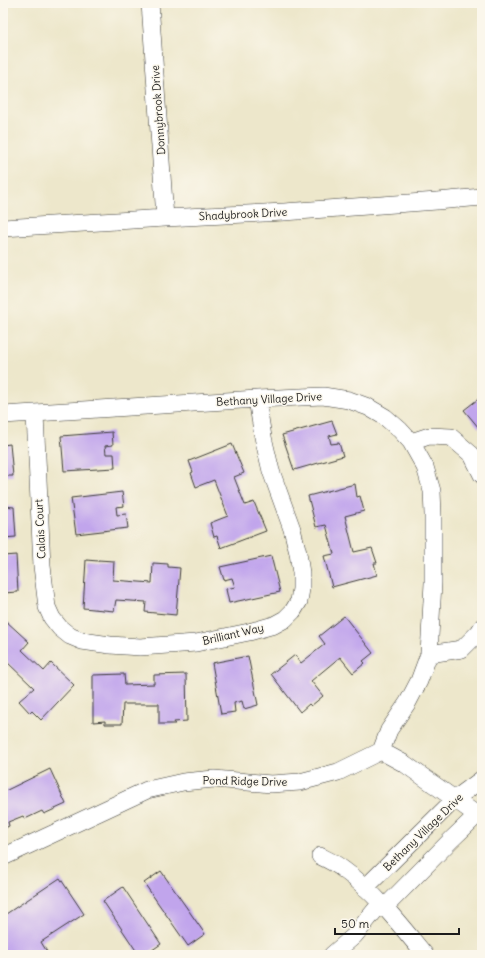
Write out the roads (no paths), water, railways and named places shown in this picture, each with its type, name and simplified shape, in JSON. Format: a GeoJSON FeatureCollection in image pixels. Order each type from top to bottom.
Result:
{"type":"FeatureCollection","features":[{"type":"Feature","properties":{"kind":"street","name":"Donnybrook Drive"},"geometry":{"type":"LineString","coordinates":[[150,3],[165,218]]}},
{"type":"Feature","properties":{"kind":"street","name":"Shadybrook Drive"},"geometry":{"type":"LineString","coordinates":[[3,228],[284,212],[437,201],[482,196]]}},
{"type":"Feature","properties":{"kind":"street","name":"Bethany Village Drive"},"geometry":{"type":"LineString","coordinates":[[3,415],[323,396],[349,400],[368,407],[385,417],[400,430],[411,442],[425,467],[432,491],[434,514],[433,583],[428,654],[419,681],[408,702],[389,730],[381,751]]}},
{"type":"Feature","properties":{"kind":"street","name":"Brilliant Way"},"geometry":{"type":"LineString","coordinates":[[70,636],[82,641],[140,647],[196,642],[249,632],[274,625],[285,619],[293,611],[299,601],[301,590],[301,573],[298,553],[292,529],[271,471],[263,437],[257,399]]}},
{"type":"Feature","properties":{"kind":"street","name":"Calais Court"},"geometry":{"type":"LineString","coordinates":[[35,414],[42,566],[46,607],[60,628],[70,636]]}},
{"type":"Feature","properties":{"kind":"street"},"geometry":{"type":"LineString","coordinates":[[411,442],[429,436],[451,437],[472,455],[482,475]]}},
{"type":"Feature","properties":{"kind":"street"},"geometry":{"type":"LineString","coordinates":[[428,654],[462,649],[482,627]]}},
{"type":"Feature","properties":{"kind":"street"},"geometry":{"type":"LineString","coordinates":[[332,955],[354,936],[383,905],[480,813],[455,799],[406,764],[381,751]]}},
{"type":"Feature","properties":{"kind":"street","name":"Pond Ridge Drive"},"geometry":{"type":"LineString","coordinates":[[3,857],[147,790],[183,782],[214,778],[271,784],[300,782],[338,772],[381,751]]}},
{"type":"Feature","properties":{"kind":"street","name":"Bethany Village Drive"},"geometry":{"type":"LineString","coordinates":[[365,888],[455,799],[482,779]]}},
{"type":"Feature","properties":{"kind":"street"},"geometry":{"type":"LineString","coordinates":[[320,856],[343,869],[358,880],[399,922],[425,955]]}}]}
